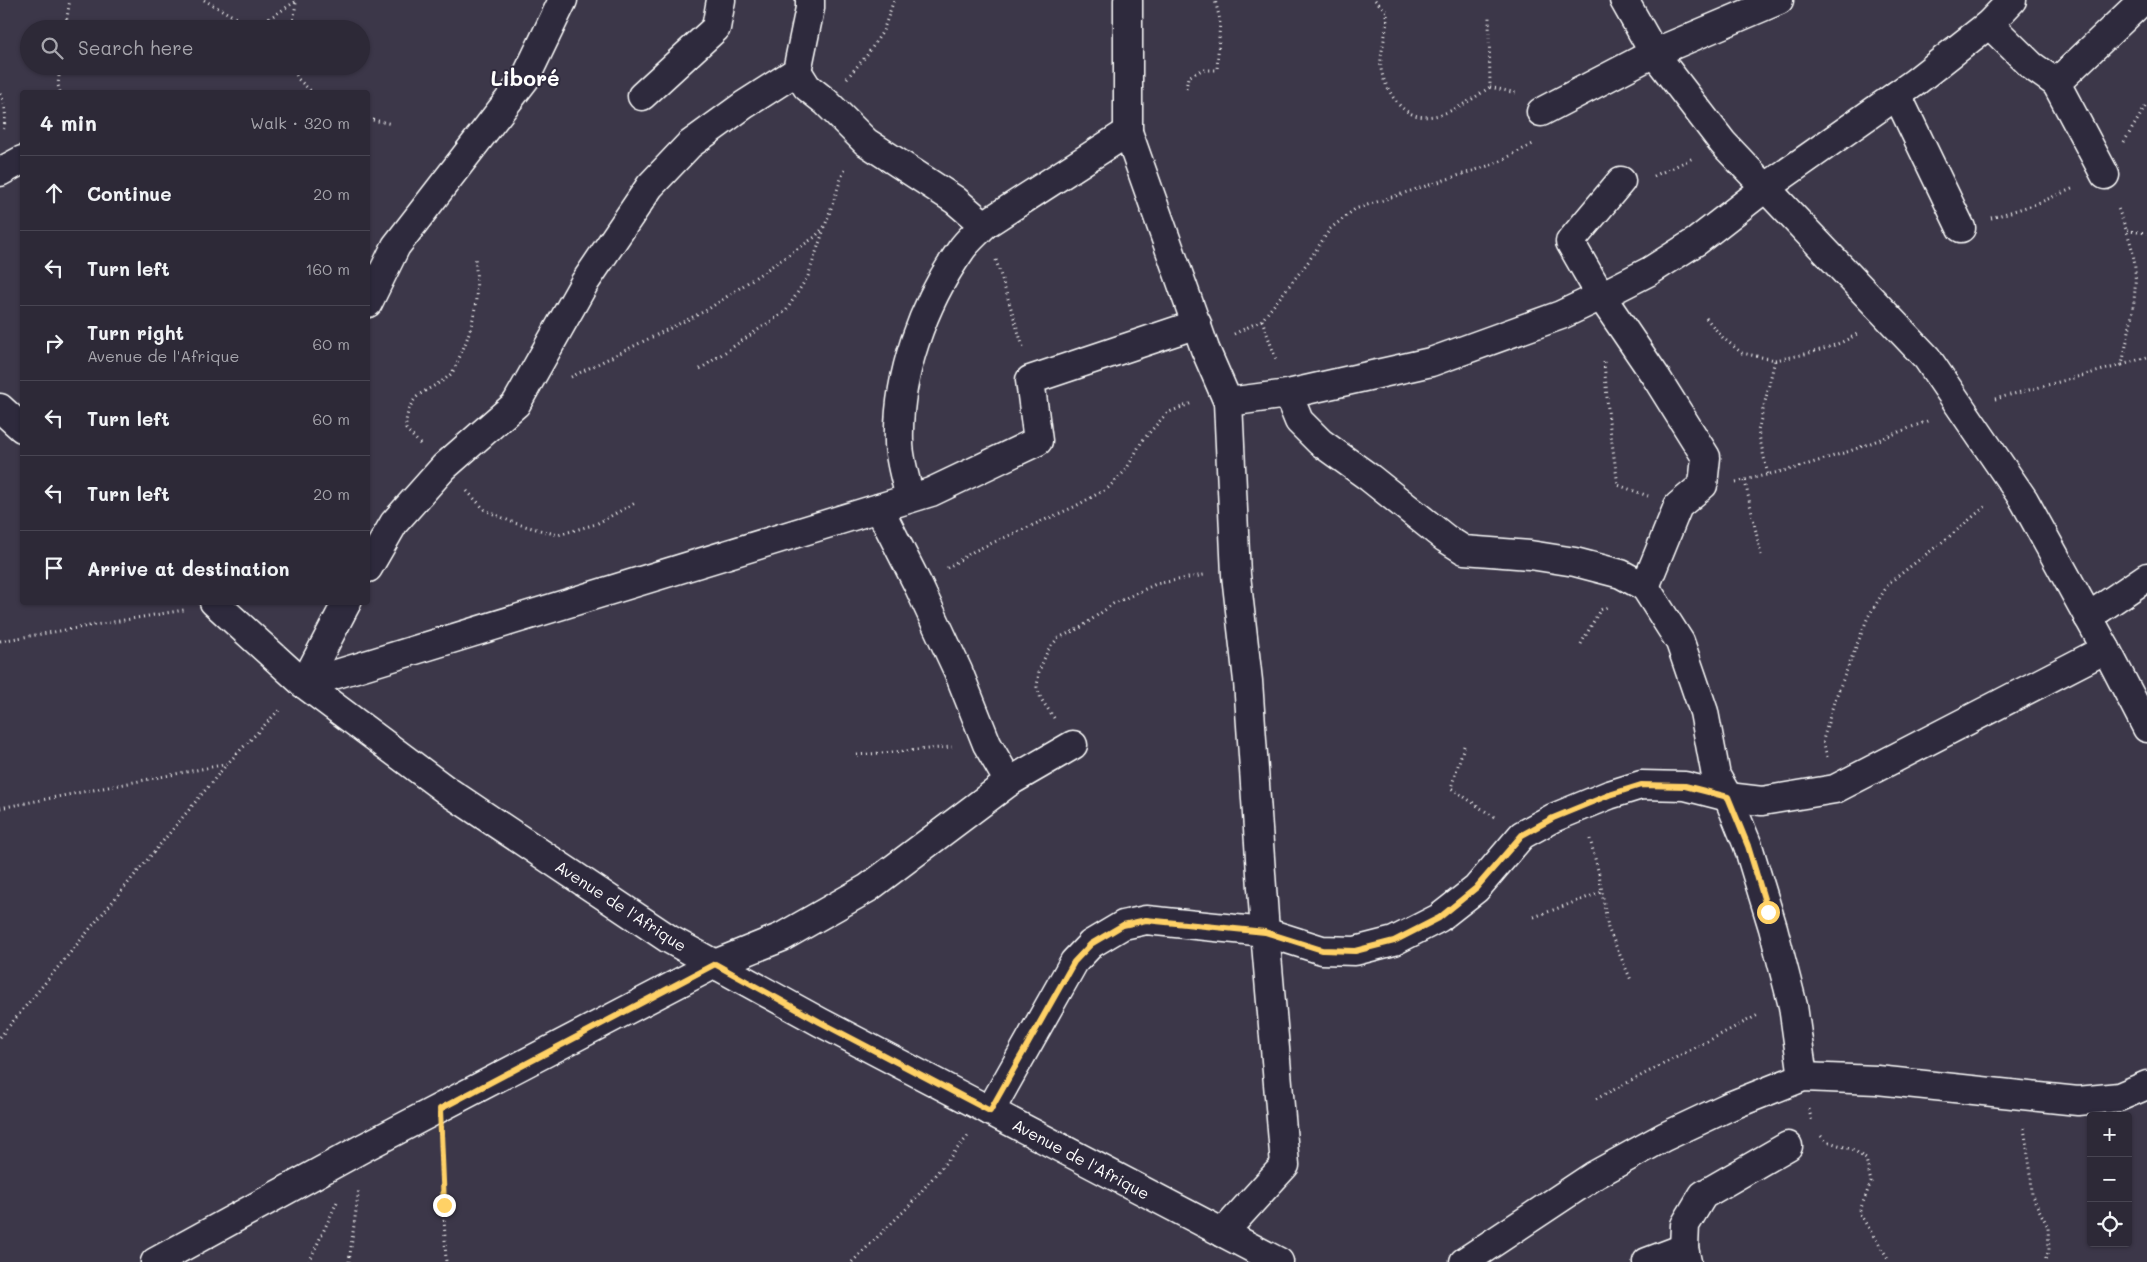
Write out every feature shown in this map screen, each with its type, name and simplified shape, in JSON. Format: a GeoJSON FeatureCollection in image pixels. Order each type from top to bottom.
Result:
{"type":"FeatureCollection","features":[{"type":"Feature","properties":{"kind":"street"},"geometry":{"type":"LineString","coordinates":[[370,297],[396,246],[525,79],[563,0]]}},
{"type":"Feature","properties":{"kind":"street"},"geometry":{"type":"LineString","coordinates":[[642,96],[716,28],[721,0]]}},
{"type":"Feature","properties":{"kind":"street"},"geometry":{"type":"LineString","coordinates":[[810,0],[797,71],[807,86],[866,142],[955,200],[984,225]]}},
{"type":"Feature","properties":{"kind":"street"},"geometry":{"type":"LineString","coordinates":[[1128,0],[1128,132],[1205,349],[1225,397],[1236,575],[1248,681],[1265,932],[1285,1165],[1223,1233]]}},
{"type":"Feature","properties":{"kind":"street"},"geometry":{"type":"LineString","coordinates":[[1624,0],[1654,53],[1723,143],[1927,358],[2024,500],[2147,728]]}},
{"type":"Feature","properties":{"kind":"street"},"geometry":{"type":"LineString","coordinates":[[1541,112],[1654,53],[1778,0]]}},
{"type":"Feature","properties":{"kind":"street"},"geometry":{"type":"LineString","coordinates":[[1225,397],[1288,394],[1431,362],[1561,314],[1601,296],[1650,271],[1697,241],[1765,188],[1897,95],[1989,24],[2012,0]]}},
{"type":"Feature","properties":{"kind":"street"},"geometry":{"type":"LineString","coordinates":[[2056,83],[2143,0]]}},
{"type":"Feature","properties":{"kind":"street"},"geometry":{"type":"LineString","coordinates":[[1989,24],[2032,66],[2056,83],[2105,175]]}},
{"type":"Feature","properties":{"kind":"street"},"geometry":{"type":"LineString","coordinates":[[370,565],[394,523],[444,467],[516,404],[585,282],[650,186],[688,145],[744,105],[797,71]]}},
{"type":"Feature","properties":{"kind":"street"},"geometry":{"type":"LineString","coordinates":[[1897,95],[1961,228]]}},
{"type":"Feature","properties":{"kind":"street"},"geometry":{"type":"LineString","coordinates":[[910,498],[898,444],[901,399],[914,343],[938,285],[962,248],[984,225],[1128,132]]}},
{"type":"Feature","properties":{"kind":"street"},"geometry":{"type":"LineString","coordinates":[[0,172],[20,161]]}},
{"type":"Feature","properties":{"kind":"street"},"geometry":{"type":"LineString","coordinates":[[1622,181],[1570,242],[1601,296],[1706,457],[1704,485],[1678,506],[1645,587]]}},
{"type":"Feature","properties":{"kind":"street"},"geometry":{"type":"LineString","coordinates":[[304,684],[931,492],[1038,441],[1030,380],[1197,324]]}},
{"type":"Feature","properties":{"kind":"street"},"geometry":{"type":"LineString","coordinates":[[1288,394],[1299,421],[1320,442],[1370,478],[1444,538],[1464,550],[1530,555],[1575,562],[1621,574],[1645,587],[1680,642],[1704,712],[1716,776],[1728,797],[1748,846],[1791,996],[1804,1077]]}},
{"type":"Feature","properties":{"kind":"street"},"geometry":{"type":"LineString","coordinates":[[0,408],[20,426]]}},
{"type":"Feature","properties":{"kind":"street"},"geometry":{"type":"LineString","coordinates":[[879,508],[918,585],[958,671],[987,744],[1009,782]]}},
{"type":"Feature","properties":{"kind":"street"},"geometry":{"type":"LineString","coordinates":[[2088,617],[2147,577]]}},
{"type":"Feature","properties":{"kind":"street","name":"Avenue de l'Afrique"},"geometry":{"type":"LineString","coordinates":[[218,605],[304,684],[446,790],[669,939],[820,1022],[1279,1262]]}},
{"type":"Feature","properties":{"kind":"street"},"geometry":{"type":"LineString","coordinates":[[304,684],[345,605]]}},
{"type":"Feature","properties":{"kind":"street"},"geometry":{"type":"LineString","coordinates":[[990,1111],[1074,962],[1091,944],[1123,925],[1146,920],[1265,932],[1322,950],[1355,951],[1394,941],[1439,918],[1476,888],[1522,835],[1553,818],[1581,806],[1641,785],[1685,786],[1728,797],[1762,801],[1835,789],[2106,649]]}},
{"type":"Feature","properties":{"kind":"street"},"geometry":{"type":"LineString","coordinates":[[155,1262],[364,1148],[715,964],[782,937],[868,888],[1009,782],[1072,745]]}},
{"type":"Feature","properties":{"kind":"street"},"geometry":{"type":"LineString","coordinates":[[1464,1262],[1595,1175],[1664,1137],[1730,1106],[1804,1077],[1877,1080],[2086,1100],[2119,1097],[2147,1085]]}},
{"type":"Feature","properties":{"kind":"street"},"geometry":{"type":"LineString","coordinates":[[1647,1262],[1686,1255],[1685,1225],[1703,1195],[1788,1146]]}},
{"type":"Feature","properties":{"kind":"path"},"geometry":{"type":"LineString","coordinates":[[67,20],[70,0]]}},
{"type":"Feature","properties":{"kind":"path"},"geometry":{"type":"LineString","coordinates":[[204,0],[240,20]]}},
{"type":"Feature","properties":{"kind":"path"},"geometry":{"type":"LineString","coordinates":[[826,102],[866,55],[883,30],[894,0]]}},
{"type":"Feature","properties":{"kind":"path"},"geometry":{"type":"LineString","coordinates":[[1186,89],[1188,77],[1202,70],[1217,70],[1220,20],[1215,0]]}},
{"type":"Feature","properties":{"kind":"path"},"geometry":{"type":"LineString","coordinates":[[1205,349],[1262,320],[1308,262],[1330,229],[1355,209],[1502,160],[1535,142],[1543,131],[1544,121],[1534,101],[1512,91],[1490,87],[1466,103],[1437,117],[1413,116],[1397,103],[1386,85],[1381,68],[1388,27],[1387,12],[1375,0]]}},
{"type":"Feature","properties":{"kind":"path"},"geometry":{"type":"LineString","coordinates":[[267,20],[297,1]]}},
{"type":"Feature","properties":{"kind":"path"},"geometry":{"type":"LineString","coordinates":[[294,20],[297,1]]}},
{"type":"Feature","properties":{"kind":"path"},"geometry":{"type":"LineString","coordinates":[[1488,17],[1490,87]]}},
{"type":"Feature","properties":{"kind":"path"},"geometry":{"type":"LineString","coordinates":[[59,75],[59,90]]}},
{"type":"Feature","properties":{"kind":"path"},"geometry":{"type":"LineString","coordinates":[[296,75],[310,90]]}},
{"type":"Feature","properties":{"kind":"path"},"geometry":{"type":"LineString","coordinates":[[0,94],[4,100],[6,121],[2,136]]}},
{"type":"Feature","properties":{"kind":"path"},"geometry":{"type":"LineString","coordinates":[[370,119],[392,124]]}},
{"type":"Feature","properties":{"kind":"path"},"geometry":{"type":"LineString","coordinates":[[700,369],[786,311],[808,276],[843,173],[866,142]]}},
{"type":"Feature","properties":{"kind":"path"},"geometry":{"type":"LineString","coordinates":[[1622,181],[1644,180],[1669,171],[1723,143]]}},
{"type":"Feature","properties":{"kind":"path"},"geometry":{"type":"LineString","coordinates":[[1961,228],[2036,204],[2105,175],[2127,231],[2135,268],[2135,301],[2122,365]]}},
{"type":"Feature","properties":{"kind":"path"},"geometry":{"type":"LineString","coordinates":[[984,225],[1024,352],[1030,380]]}},
{"type":"Feature","properties":{"kind":"path"},"geometry":{"type":"LineString","coordinates":[[570,377],[707,310],[815,237],[825,226]]}},
{"type":"Feature","properties":{"kind":"path"},"geometry":{"type":"LineString","coordinates":[[2127,231],[2147,233]]}},
{"type":"Feature","properties":{"kind":"path"},"geometry":{"type":"LineString","coordinates":[[475,257],[478,285],[475,317],[463,348],[452,373],[436,386],[420,394],[405,416],[406,429],[485,510],[514,523],[558,535],[596,524],[637,502]]}},
{"type":"Feature","properties":{"kind":"path"},"geometry":{"type":"LineString","coordinates":[[1706,318],[1722,338],[1742,353],[1775,360],[1808,354],[1846,341],[1886,316]]}},
{"type":"Feature","properties":{"kind":"path"},"geometry":{"type":"LineString","coordinates":[[1616,318],[1603,353],[1609,421],[1618,485],[1678,506]]}},
{"type":"Feature","properties":{"kind":"path"},"geometry":{"type":"LineString","coordinates":[[1262,320],[1288,394]]}},
{"type":"Feature","properties":{"kind":"path"},"geometry":{"type":"LineString","coordinates":[[1704,485],[1745,481],[1768,475],[1850,451],[1961,408],[2147,357]]}},
{"type":"Feature","properties":{"kind":"path"},"geometry":{"type":"LineString","coordinates":[[1768,475],[1758,431],[1775,360]]}},
{"type":"Feature","properties":{"kind":"path"},"geometry":{"type":"LineString","coordinates":[[918,585],[974,551],[1074,507],[1108,488],[1126,470],[1142,441],[1167,413],[1225,397]]}},
{"type":"Feature","properties":{"kind":"path"},"geometry":{"type":"LineString","coordinates":[[1745,481],[1762,555]]}},
{"type":"Feature","properties":{"kind":"path"},"geometry":{"type":"LineString","coordinates":[[1835,789],[1823,740],[1834,702],[1868,617],[1889,582],[1950,536],[2012,484]]}},
{"type":"Feature","properties":{"kind":"path"},"geometry":{"type":"LineString","coordinates":[[1072,745],[1041,699],[1036,687],[1039,671],[1048,650],[1058,638],[1080,628],[1113,604],[1156,584],[1196,575],[1236,575]]}},
{"type":"Feature","properties":{"kind":"path"},"geometry":{"type":"LineString","coordinates":[[1581,644],[1600,610],[1645,587]]}},
{"type":"Feature","properties":{"kind":"path"},"geometry":{"type":"LineString","coordinates":[[0,641],[205,605]]}},
{"type":"Feature","properties":{"kind":"path"},"geometry":{"type":"LineString","coordinates":[[0,1037],[228,764],[304,684]]}},
{"type":"Feature","properties":{"kind":"path"},"geometry":{"type":"LineString","coordinates":[[857,755],[987,744]]}},
{"type":"Feature","properties":{"kind":"path"},"geometry":{"type":"LineString","coordinates":[[1464,746],[1451,788],[1522,835]]}},
{"type":"Feature","properties":{"kind":"path"},"geometry":{"type":"LineString","coordinates":[[0,808],[228,764]]}},
{"type":"Feature","properties":{"kind":"path"},"geometry":{"type":"LineString","coordinates":[[1581,806],[1602,892],[1608,928],[1631,980]]}},
{"type":"Feature","properties":{"kind":"path"},"geometry":{"type":"LineString","coordinates":[[1534,917],[1602,892]]}},
{"type":"Feature","properties":{"kind":"path"},"geometry":{"type":"LineString","coordinates":[[1596,1099],[1694,1050],[1791,996]]}},
{"type":"Feature","properties":{"kind":"path"},"geometry":{"type":"LineString","coordinates":[[1804,1077],[1812,1128]]}},
{"type":"Feature","properties":{"kind":"path"},"geometry":{"type":"LineString","coordinates":[[2019,1095],[2031,1174],[2032,1196],[2048,1227],[2049,1250],[2044,1262]]}},
{"type":"Feature","properties":{"kind":"path"},"geometry":{"type":"LineString","coordinates":[[440,1109],[446,1262]]}},
{"type":"Feature","properties":{"kind":"path"},"geometry":{"type":"LineString","coordinates":[[852,1262],[908,1206],[990,1111]]}},
{"type":"Feature","properties":{"kind":"path"},"geometry":{"type":"LineString","coordinates":[[1819,1134],[1826,1141],[1854,1150],[1866,1159],[1871,1182],[1859,1213],[1889,1260]]}},
{"type":"Feature","properties":{"kind":"path"},"geometry":{"type":"LineString","coordinates":[[309,1262],[364,1148]]}},
{"type":"Feature","properties":{"kind":"path"},"geometry":{"type":"LineString","coordinates":[[350,1262],[364,1148]]}},
{"type":"Feature","properties":{"kind":"district","name":"Liboré"},"geometry":{"type":"Point","coordinates":[525,79]}},
{"type":"Feature","properties":{"kind":"route"},"geometry":{"type":"LineString","coordinates":[[444,1205],[440,1109],[715,964],[820,1022],[990,1111],[1074,962],[1091,944],[1123,925],[1146,920],[1265,932],[1322,950],[1355,951],[1394,941],[1439,918],[1476,888],[1522,835],[1553,818],[1609,795],[1641,785],[1685,786],[1728,797],[1748,846],[1768,912]]}}]}
